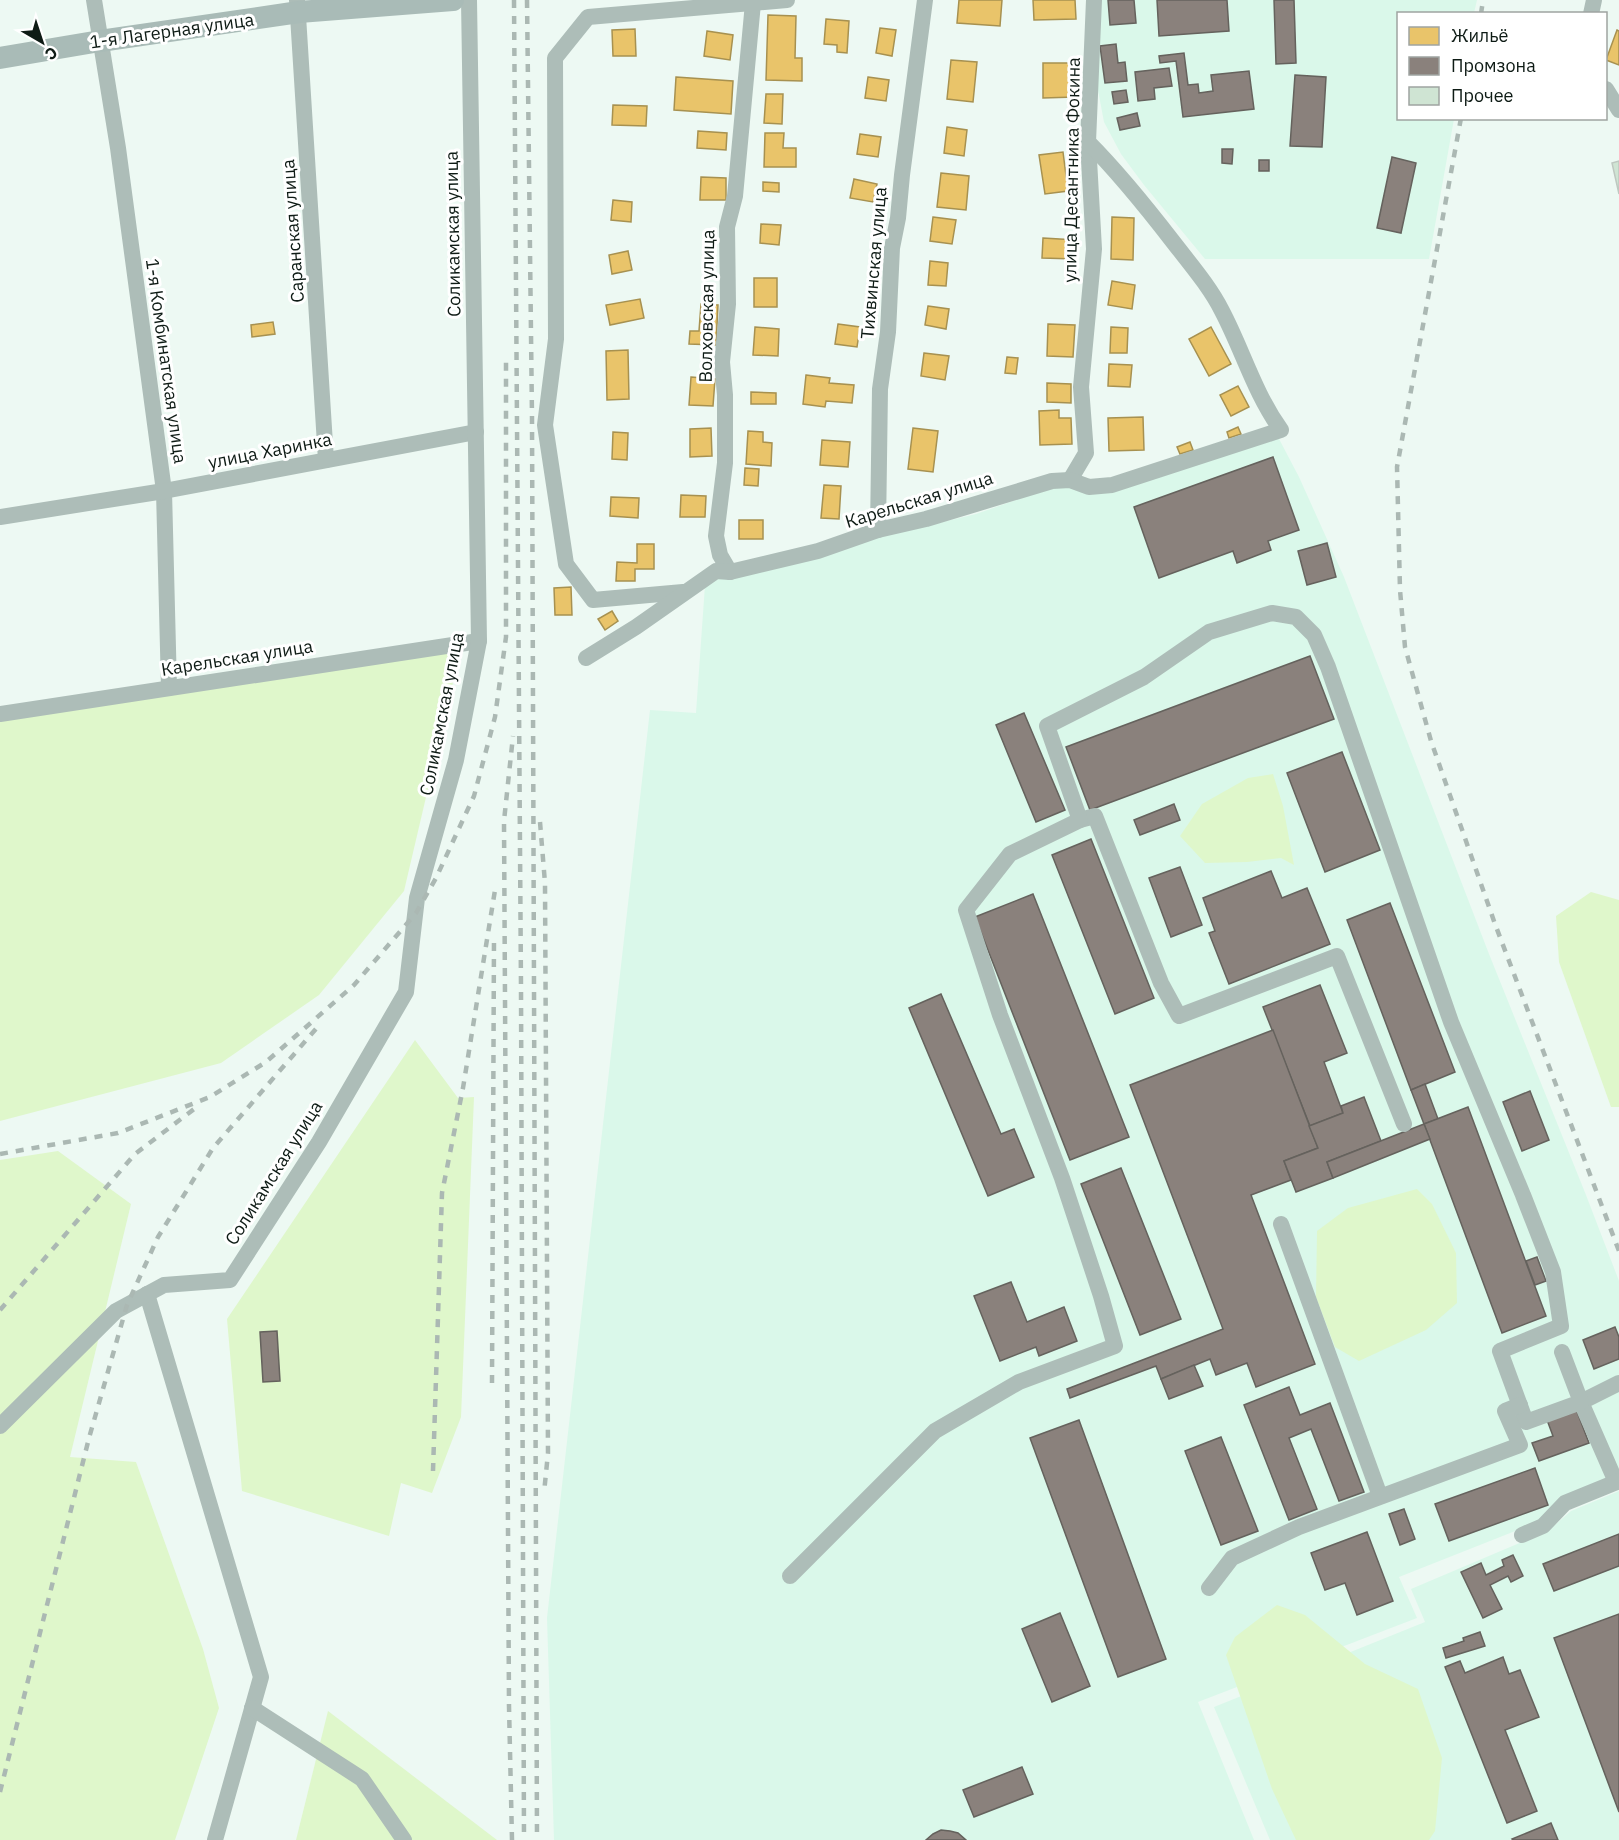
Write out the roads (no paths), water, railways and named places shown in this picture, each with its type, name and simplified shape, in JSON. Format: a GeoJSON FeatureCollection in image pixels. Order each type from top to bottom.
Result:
{"type":"FeatureCollection","features":[{"type":"Feature","properties":{"kind":"main road","name":"1-я Лагерная улица"},"geometry":{"type":"LineString","coordinates":[[0,58],[298,6],[453,0]]}},
{"type":"Feature","properties":{"kind":"street","name":"1-я Комбинатская улица"},"geometry":{"type":"LineString","coordinates":[[94,0],[118,148],[164,491],[169,688]]}},
{"type":"Feature","properties":{"kind":"street","name":"Соликамская улица"},"geometry":{"type":"LineString","coordinates":[[147,1294],[164,1285],[230,1280],[319,1142],[406,992],[417,898],[456,760],[479,641],[469,0]]}},
{"type":"Feature","properties":{"kind":"street"},"geometry":{"type":"LineString","coordinates":[[685,592],[593,600],[567,564],[545,425],[556,339],[555,58],[588,17],[787,0]]}},
{"type":"Feature","properties":{"kind":"street","name":"Тихвинская улица"},"geometry":{"type":"LineString","coordinates":[[878,530],[880,389],[888,332],[892,248],[898,218],[926,0]]}},
{"type":"Feature","properties":{"kind":"street","name":"улица Десантника Фокина"},"geometry":{"type":"LineString","coordinates":[[1070,480],[1086,453],[1080,387],[1094,249],[1088,142],[1094,0]]}},
{"type":"Feature","properties":{"kind":"street","name":"Волховская улица"},"geometry":{"type":"LineString","coordinates":[[730,572],[720,555],[716,536],[725,463],[725,395],[722,362],[728,304],[727,227],[735,196],[753,3]]}},
{"type":"Feature","properties":{"kind":"street","name":"Саранская улица"},"geometry":{"type":"LineString","coordinates":[[298,6],[326,460]]}},
{"type":"Feature","properties":{"kind":"street"},"geometry":{"type":"LineString","coordinates":[[1607,92],[1619,110]]}},
{"type":"Feature","properties":{"kind":"street","name":"Карельская улица"},"geometry":{"type":"LineString","coordinates":[[586,658],[636,627],[716,571],[730,572],[818,551],[878,530],[926,519],[1052,481],[1070,480],[1089,487],[1112,485],[1281,430],[1268,411],[1222,310],[1147,209],[1113,167],[1088,142]]}},
{"type":"Feature","properties":{"kind":"street","name":"улица Харинка"},"geometry":{"type":"LineString","coordinates":[[0,517],[164,491],[477,432]]}},
{"type":"Feature","properties":{"kind":"street"},"geometry":{"type":"LineString","coordinates":[[1080,820],[1047,726],[1144,677],[1209,632],[1272,613],[1296,617],[1314,635],[1328,667],[1451,1022],[1553,1272],[1562,1326],[1500,1352],[1526,1422],[1581,1402],[1619,1383]]}},
{"type":"Feature","properties":{"kind":"street","name":"Карельская улица"},"geometry":{"type":"LineString","coordinates":[[0,714],[479,641]]}},
{"type":"Feature","properties":{"kind":"street"},"geometry":{"type":"LineString","coordinates":[[790,1576],[935,1431],[1019,1382],[1115,1346],[1062,1178],[1000,1015],[966,910],[1010,854],[1080,820],[1095,816],[1161,984],[1179,1016],[1337,956],[1404,1124]]}},
{"type":"Feature","properties":{"kind":"street"},"geometry":{"type":"LineString","coordinates":[[1281,1224],[1380,1496]]}},
{"type":"Feature","properties":{"kind":"street"},"geometry":{"type":"LineString","coordinates":[[0,1426],[116,1311],[147,1294],[261,1677],[215,1840]]}},
{"type":"Feature","properties":{"kind":"street"},"geometry":{"type":"LineString","coordinates":[[1522,1535],[1543,1526],[1565,1503],[1617,1481],[1581,1402],[1562,1352]]}},
{"type":"Feature","properties":{"kind":"street"},"geometry":{"type":"LineString","coordinates":[[1209,1588],[1232,1558],[1299,1527],[1520,1445],[1505,1411],[1520,1405]]}},
{"type":"Feature","properties":{"kind":"street"},"geometry":{"type":"LineString","coordinates":[[252,1708],[362,1779],[404,1840]]}},
{"type":"Feature","properties":{"kind":"railway"},"geometry":{"type":"LineString","coordinates":[[514,0],[524,1840]]}},
{"type":"Feature","properties":{"kind":"railway"},"geometry":{"type":"LineString","coordinates":[[527,0],[532,417],[537,1840]]}},
{"type":"Feature","properties":{"kind":"railway"},"geometry":{"type":"LineString","coordinates":[[1481,12],[1483,0]]}},
{"type":"Feature","properties":{"kind":"railway"},"geometry":{"type":"LineString","coordinates":[[1461,120],[1397,467],[1400,590],[1405,647],[1431,741],[1495,924],[1619,1251]]}},
{"type":"Feature","properties":{"kind":"railway"},"geometry":{"type":"LineString","coordinates":[[0,1154],[118,1133],[210,1097],[266,1062],[354,985],[416,913],[436,878],[474,796],[495,717],[506,637],[506,362]]}},
{"type":"Feature","properties":{"kind":"railway"},"geometry":{"type":"LineString","coordinates":[[512,1840],[509,1706],[504,821],[513,736]]}},
{"type":"Feature","properties":{"kind":"railway"},"geometry":{"type":"LineString","coordinates":[[540,822],[545,883],[548,1453],[544,1493]]}},
{"type":"Feature","properties":{"kind":"railway"},"geometry":{"type":"LineString","coordinates":[[433,1471],[442,1193],[463,1088],[495,890]]}},
{"type":"Feature","properties":{"kind":"railway"},"geometry":{"type":"LineString","coordinates":[[492,1383],[494,937]]}},
{"type":"Feature","properties":{"kind":"railway"},"geometry":{"type":"LineString","coordinates":[[0,1792],[89,1438],[127,1305],[158,1237],[213,1148],[321,1023]]}},
{"type":"Feature","properties":{"kind":"railway"},"geometry":{"type":"LineString","coordinates":[[0,1310],[135,1154],[198,1106]]}}]}
